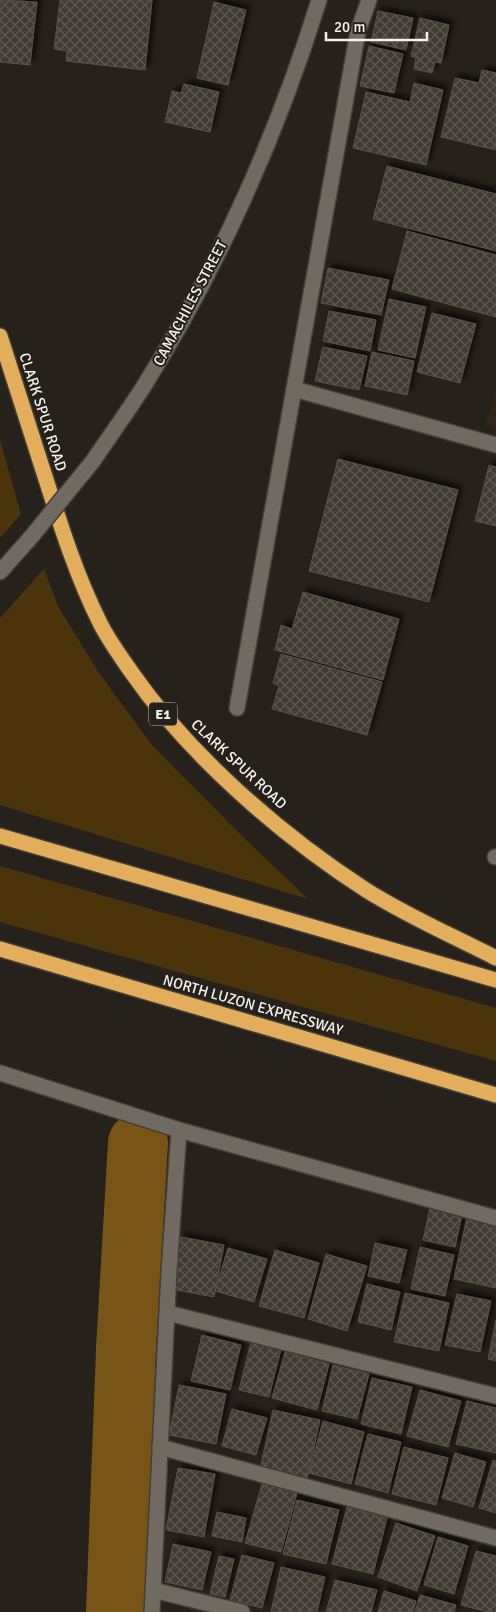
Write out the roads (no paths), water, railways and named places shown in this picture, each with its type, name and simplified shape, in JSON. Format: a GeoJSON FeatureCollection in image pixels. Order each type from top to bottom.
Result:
{"type":"FeatureCollection","features":[{"type":"Feature","properties":{"kind":"highway","name":"CLARK SPUR ROAD"},"geometry":{"type":"LineString","coordinates":[[0,336],[66,542],[86,592],[101,626],[151,699],[169,721],[258,808],[327,864],[368,891],[415,918],[496,958]]}},
{"type":"Feature","properties":{"kind":"highway"},"geometry":{"type":"LineString","coordinates":[[0,836],[496,980]]}},
{"type":"Feature","properties":{"kind":"highway","name":"NORTH LUZON EXPRESSWAY"},"geometry":{"type":"LineString","coordinates":[[0,949],[496,1095]]}},
{"type":"Feature","properties":{"kind":"street","name":"CAMACHILES STREET"},"geometry":{"type":"LineString","coordinates":[[0,572],[93,461],[144,386],[176,331],[229,230],[253,178],[298,65],[316,0]]}},
{"type":"Feature","properties":{"kind":"street"},"geometry":{"type":"LineString","coordinates":[[237,708],[358,32],[369,0]]}},
{"type":"Feature","properties":{"kind":"street"},"geometry":{"type":"LineString","coordinates":[[294,389],[496,445]]}},
{"type":"Feature","properties":{"kind":"street"},"geometry":{"type":"LineString","coordinates":[[0,1073],[180,1130],[496,1218]]}},
{"type":"Feature","properties":{"kind":"street"},"geometry":{"type":"LineString","coordinates":[[152,1612],[169,1271],[180,1130]]}},
{"type":"Feature","properties":{"kind":"street"},"geometry":{"type":"LineString","coordinates":[[168,1313],[496,1396]]}},
{"type":"Feature","properties":{"kind":"street"},"geometry":{"type":"LineString","coordinates":[[160,1447],[496,1538]]}},
{"type":"Feature","properties":{"kind":"street"},"geometry":{"type":"LineString","coordinates":[[154,1590],[242,1612]]}},
{"type":"Feature","properties":{"kind":"waterway"},"geometry":{"type":"LineString","coordinates":[[116,1612],[126,1349],[138,1143]]}}]}
